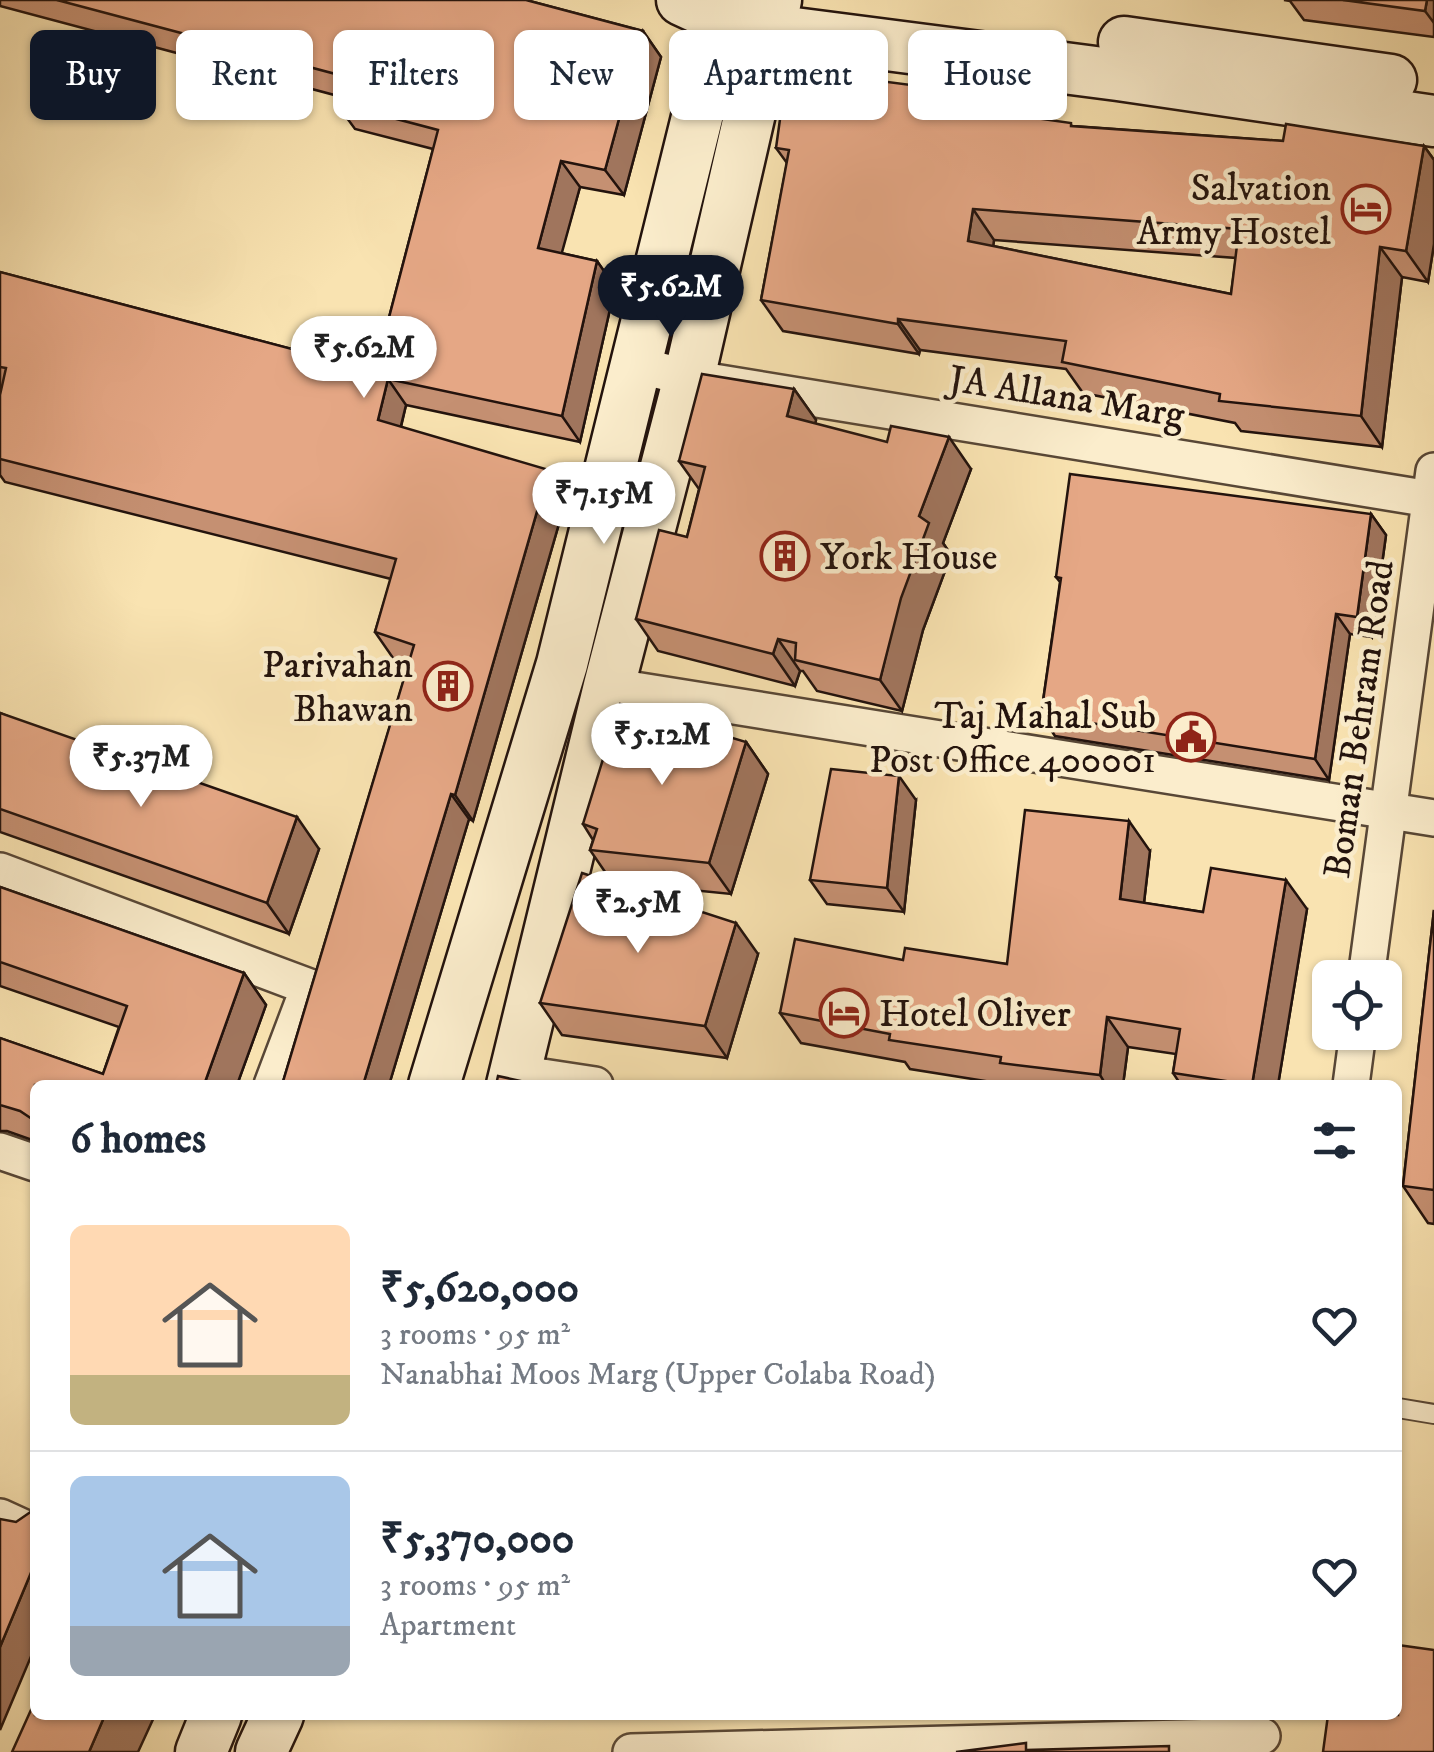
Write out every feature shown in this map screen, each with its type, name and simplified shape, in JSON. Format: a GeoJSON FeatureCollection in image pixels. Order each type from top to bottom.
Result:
{"type":"FeatureCollection","features":[{"type":"Feature","properties":{"kind":"main road"},"geometry":{"type":"LineString","coordinates":[[436,1080],[562,664],[638,365],[710,6],[1220,54],[1434,87]]}},
{"type":"Feature","properties":{"kind":"main road"},"geometry":{"type":"LineString","coordinates":[[783,10],[1118,74],[1434,121]]}},
{"type":"Feature","properties":{"kind":"main road"},"geometry":{"type":"LineString","coordinates":[[514,1079],[609,686],[783,10]]}},
{"type":"Feature","properties":{"kind":"main road"},"geometry":{"type":"LineString","coordinates":[[201,1752],[214,1720]]}},
{"type":"Feature","properties":{"kind":"main road"},"geometry":{"type":"LineString","coordinates":[[262,1752],[276,1720]]}},
{"type":"Feature","properties":{"kind":"street","name":"JA Allana Marg"},"geometry":{"type":"LineString","coordinates":[[638,365],[690,378],[1432,485]]}},
{"type":"Feature","properties":{"kind":"street","name":"Boman Behram Road"},"geometry":{"type":"LineString","coordinates":[[1368,960],[1432,485]]}},
{"type":"Feature","properties":{"kind":"street"},"geometry":{"type":"LineString","coordinates":[[609,686],[1434,818]]}},
{"type":"Feature","properties":{"kind":"street"},"geometry":{"type":"LineString","coordinates":[[0,872],[308,987],[274,1080]]}},
{"type":"Feature","properties":{"kind":"street"},"geometry":{"type":"LineString","coordinates":[[1352,1080],[1356,1050]]}},
{"type":"Feature","properties":{"kind":"street"},"geometry":{"type":"LineString","coordinates":[[0,1150],[30,1161]]}},
{"type":"Feature","properties":{"kind":"street"},"geometry":{"type":"LineString","coordinates":[[0,1518],[30,1532]]}},
{"type":"Feature","properties":{"kind":"street"},"geometry":{"type":"LineString","coordinates":[[631,1752],[826,1731],[1263,1734]]}},
{"type":"Feature","properties":{"kind":"lane"},"geometry":{"type":"LineString","coordinates":[[1402,1409],[1434,1414]]}},
{"type":"Feature","properties":{"kind":"building"},"geometry":{"type":"Polygon","coordinates":[[[57,0],[526,0],[639,30],[514,30],[514,120],[619,120],[605,170],[561,161],[538,248],[597,261],[562,416],[388,379],[378,420],[549,470],[455,795],[451,794],[365,1080],[284,1080],[414,645],[375,632],[396,559],[0,459],[0,395],[6,368],[0,367],[0,272],[375,371],[438,130],[400,120],[494,120],[494,30],[333,30],[333,73],[313,68],[313,30],[176,32],[57,0]]]}},
{"type":"Feature","properties":{"kind":"building"},"geometry":{"type":"Polygon","coordinates":[[[1343,0],[1427,0],[1425,11],[1343,0]]]}},
{"type":"Feature","properties":{"kind":"building"},"geometry":{"type":"Polygon","coordinates":[[[888,82],[908,85],[908,120],[1050,120],[1071,126],[1283,141],[1286,124],[1424,146],[1406,251],[1380,247],[1361,416],[1219,401],[1220,394],[1062,362],[1066,341],[898,319],[898,324],[761,300],[789,150],[776,148],[780,120],[888,120],[888,82]],[[973,209],[968,241],[1231,294],[1239,229],[973,209]]]}},
{"type":"Feature","properties":{"kind":"building","name":"York House"},"geometry":{"type":"Polygon","coordinates":[[[702,374],[794,389],[787,416],[887,442],[891,426],[949,437],[919,516],[929,523],[901,598],[880,680],[795,660],[796,643],[778,639],[773,654],[636,619],[659,530],[687,537],[705,467],[679,461],[702,374]]]}},
{"type":"Feature","properties":{"kind":"building"},"geometry":{"type":"Polygon","coordinates":[[[1070,474],[1371,514],[1357,617],[1336,614],[1315,759],[1041,715],[1061,578],[1056,577],[1070,474]]]}},
{"type":"Feature","properties":{"kind":"building"},"geometry":{"type":"Polygon","coordinates":[[[620,704],[746,742],[709,863],[590,850],[597,829],[583,824],[620,704]]]}},
{"type":"Feature","properties":{"kind":"building"},"geometry":{"type":"Polygon","coordinates":[[[0,713],[297,817],[267,903],[0,809],[0,713]]]}},
{"type":"Feature","properties":{"kind":"building"},"geometry":{"type":"Polygon","coordinates":[[[831,769],[899,776],[887,888],[810,880],[831,769]]]}},
{"type":"Feature","properties":{"kind":"building"},"geometry":{"type":"Polygon","coordinates":[[[1025,810],[1129,821],[1120,899],[1203,912],[1211,868],[1286,880],[1253,1080],[1173,1073],[1180,1029],[1107,1017],[1100,1075],[1000,1063],[1001,1057],[889,1040],[890,1034],[780,1013],[795,939],[903,960],[905,948],[1007,964],[1025,810]]]}},
{"type":"Feature","properties":{"kind":"building"},"geometry":{"type":"Polygon","coordinates":[[[582,873],[736,923],[705,1026],[540,1003],[582,873]]]}},
{"type":"Feature","properties":{"kind":"building"},"geometry":{"type":"Polygon","coordinates":[[[0,887],[244,973],[206,1080],[30,1080],[30,1118],[0,1105],[0,1038],[103,1074],[127,1006],[0,962],[0,887]]]}},
{"type":"Feature","properties":{"kind":"building"},"geometry":{"type":"Polygon","coordinates":[[[1434,910],[1434,1190],[1403,1186],[1434,910]]]}},
{"type":"Feature","properties":{"kind":"building"},"geometry":{"type":"Polygon","coordinates":[[[30,1512],[30,1575],[0,1647],[0,1519],[16,1522],[30,1512]]]}},
{"type":"Feature","properties":{"kind":"building"},"geometry":{"type":"Polygon","coordinates":[[[1402,1646],[1434,1650],[1434,1752],[1323,1752],[1327,1720],[1402,1720],[1402,1646]]]}},
{"type":"Feature","properties":{"kind":"building"},"geometry":{"type":"Polygon","coordinates":[[[30,1712],[30,1720],[103,1720],[89,1752],[12,1752],[30,1712]]]}},
{"type":"Feature","properties":{"kind":"building"},"geometry":{"type":"Polygon","coordinates":[[[1026,1743],[1026,1750],[1169,1746],[1169,1752],[956,1752],[1026,1743]]]}},
{"type":"Feature","properties":{"kind":"place","name":"Salvation Army Hostel"},"geometry":{"type":"Point","coordinates":[1366,209]}},
{"type":"Feature","properties":{"kind":"place","name":"York House"},"geometry":{"type":"Point","coordinates":[785,556]}},
{"type":"Feature","properties":{"kind":"place","name":"Parivahan Bhawan"},"geometry":{"type":"Point","coordinates":[448,686]}},
{"type":"Feature","properties":{"kind":"place","name":"Taj Mahal Sub Post Office 400001"},"geometry":{"type":"Point","coordinates":[1191,737]}},
{"type":"Feature","properties":{"kind":"place","name":"Hotel Oliver"},"geometry":{"type":"Point","coordinates":[844,1013]}}]}
